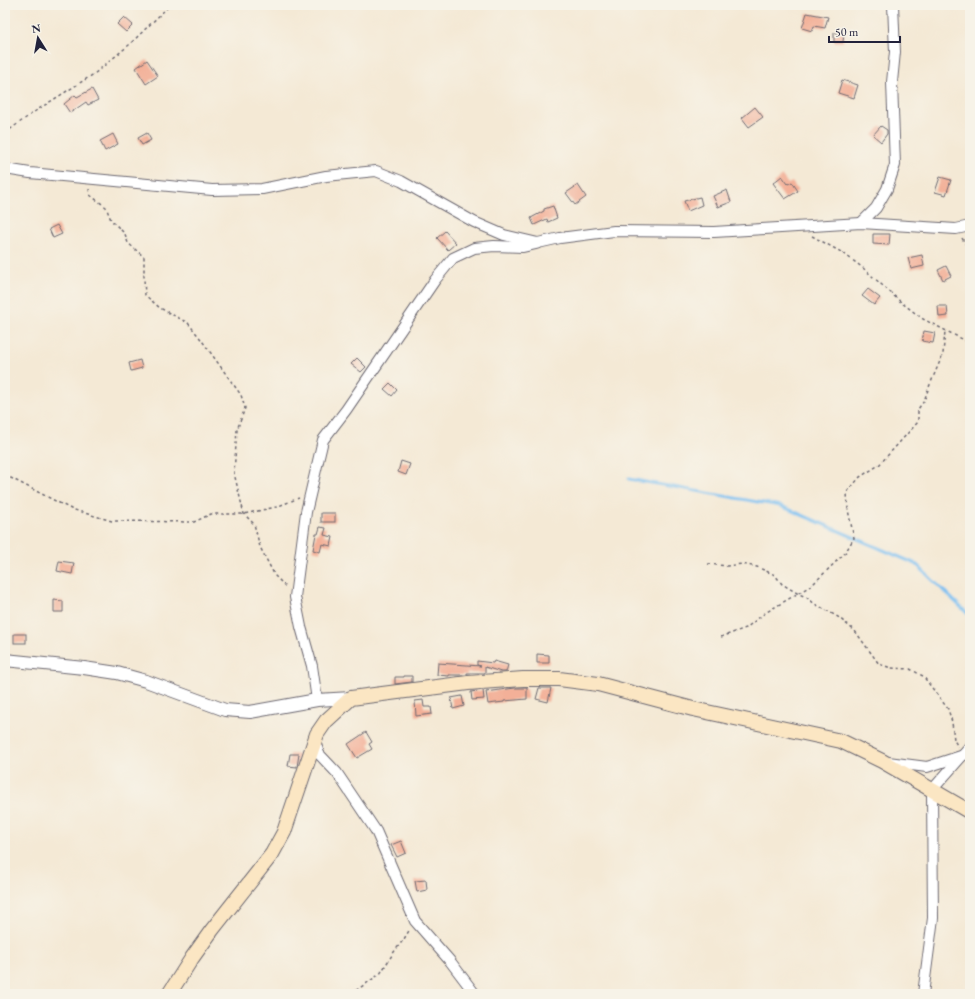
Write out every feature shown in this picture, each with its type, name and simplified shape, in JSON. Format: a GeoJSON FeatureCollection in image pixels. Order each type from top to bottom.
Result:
{"type":"FeatureCollection","features":[{"type":"Feature","properties":{"kind":"main road"},"geometry":{"type":"LineString","coordinates":[[169,994],[212,930],[272,854],[284,832],[317,734],[326,721],[351,698],[468,683],[523,679],[559,679],[598,684],[692,709],[841,741],[882,761],[970,812]]}},
{"type":"Feature","properties":{"kind":"street"},"geometry":{"type":"LineString","coordinates":[[861,223],[876,208],[887,189],[895,166],[892,82],[896,52],[893,5]]}},
{"type":"Feature","properties":{"kind":"street"},"geometry":{"type":"LineString","coordinates":[[5,169],[30,173],[212,190],[262,189],[326,176],[376,171],[401,181],[474,222],[504,235],[538,243]]}},
{"type":"Feature","properties":{"kind":"street"},"geometry":{"type":"LineString","coordinates":[[317,700],[312,666],[301,627],[295,597],[306,512],[323,440],[346,410],[436,280],[453,258],[474,248],[494,246],[523,247],[560,238],[614,231],[714,232],[861,223],[956,229],[970,226]]}},
{"type":"Feature","properties":{"kind":"street"},"geometry":{"type":"LineString","coordinates":[[5,660],[117,673],[146,681],[225,710],[250,712],[317,700],[351,698]]}},
{"type":"Feature","properties":{"kind":"street"},"geometry":{"type":"LineString","coordinates":[[315,741],[319,754],[336,773],[376,831],[415,921],[450,961],[475,994]]}},
{"type":"Feature","properties":{"kind":"street"},"geometry":{"type":"LineString","coordinates":[[882,761],[926,767],[967,751]]}},
{"type":"Feature","properties":{"kind":"street"},"geometry":{"type":"LineString","coordinates":[[923,994],[933,918],[932,790],[967,751]]}},
{"type":"Feature","properties":{"kind":"path"},"geometry":{"type":"LineString","coordinates":[[5,133],[37,110],[94,74],[129,45],[170,5]]}},
{"type":"Feature","properties":{"kind":"path"},"geometry":{"type":"LineString","coordinates":[[86,178],[90,195],[106,207],[111,220],[125,234],[128,243],[144,257],[145,295],[160,308],[188,323],[241,395],[245,408],[237,430],[234,473],[244,514],[254,524],[260,547],[275,576],[295,597]]}},
{"type":"Feature","properties":{"kind":"path"},"geometry":{"type":"LineString","coordinates":[[797,227],[843,253],[864,268],[902,303],[923,319],[970,343]]}},
{"type":"Feature","properties":{"kind":"path"},"geometry":{"type":"LineString","coordinates":[[956,229],[970,252]]}},
{"type":"Feature","properties":{"kind":"path"},"geometry":{"type":"LineString","coordinates":[[721,637],[746,628],[765,613],[812,585],[846,553],[854,538],[848,510],[847,492],[860,477],[880,465],[918,422],[918,409],[924,401],[943,354],[944,330]]}},
{"type":"Feature","properties":{"kind":"path"},"geometry":{"type":"LineString","coordinates":[[5,475],[71,509],[112,521],[194,522],[211,514],[244,514],[276,507],[310,494]]}},
{"type":"Feature","properties":{"kind":"path"},"geometry":{"type":"LineString","coordinates":[[708,564],[727,566],[742,564],[757,567],[775,575],[782,584],[838,617],[855,631],[880,664],[891,668],[910,669],[923,676],[948,709],[952,722],[954,740],[967,751]]}},
{"type":"Feature","properties":{"kind":"path"},"geometry":{"type":"LineString","coordinates":[[351,994],[380,974],[415,921]]}},
{"type":"Feature","properties":{"kind":"building"},"geometry":{"type":"Polygon","coordinates":[[[807,13],[828,17],[825,28],[814,26],[812,31],[802,28],[807,13]]]}},
{"type":"Feature","properties":{"kind":"building"},"geometry":{"type":"Polygon","coordinates":[[[124,17],[133,25],[126,32],[117,24],[124,17]]]}},
{"type":"Feature","properties":{"kind":"building"},"geometry":{"type":"Polygon","coordinates":[[[834,33],[844,33],[843,42],[834,42],[834,33]]]}},
{"type":"Feature","properties":{"kind":"building"},"geometry":{"type":"Polygon","coordinates":[[[147,60],[158,76],[146,84],[136,68],[147,60]]]}},
{"type":"Feature","properties":{"kind":"building"},"geometry":{"type":"Polygon","coordinates":[[[842,80],[858,85],[854,98],[838,93],[842,80]]]}},
{"type":"Feature","properties":{"kind":"building"},"geometry":{"type":"Polygon","coordinates":[[[92,89],[98,100],[88,105],[86,102],[70,113],[64,104],[75,95],[77,97],[92,89]]]}},
{"type":"Feature","properties":{"kind":"building"},"geometry":{"type":"Polygon","coordinates":[[[755,107],[763,117],[749,127],[742,118],[755,107]]]}},
{"type":"Feature","properties":{"kind":"building"},"geometry":{"type":"Polygon","coordinates":[[[881,126],[887,130],[887,134],[881,142],[873,135],[881,126]]]}},
{"type":"Feature","properties":{"kind":"building"},"geometry":{"type":"Polygon","coordinates":[[[147,133],[151,140],[142,145],[138,138],[147,133]]]}},
{"type":"Feature","properties":{"kind":"building"},"geometry":{"type":"Polygon","coordinates":[[[113,134],[118,144],[105,151],[100,141],[113,134]]]}},
{"type":"Feature","properties":{"kind":"building"},"geometry":{"type":"Polygon","coordinates":[[[782,176],[788,184],[792,182],[798,191],[785,199],[773,183],[782,176]]]}},
{"type":"Feature","properties":{"kind":"building"},"geometry":{"type":"Polygon","coordinates":[[[940,177],[951,180],[946,195],[935,192],[940,177]]]}},
{"type":"Feature","properties":{"kind":"building"},"geometry":{"type":"Polygon","coordinates":[[[578,185],[586,197],[575,205],[566,193],[578,185]]]}},
{"type":"Feature","properties":{"kind":"building"},"geometry":{"type":"Polygon","coordinates":[[[727,190],[731,202],[718,207],[713,196],[727,190]]]}},
{"type":"Feature","properties":{"kind":"building"},"geometry":{"type":"Polygon","coordinates":[[[700,197],[702,205],[688,211],[684,201],[700,197]]]}},
{"type":"Feature","properties":{"kind":"building"},"geometry":{"type":"Polygon","coordinates":[[[553,206],[557,218],[548,222],[547,219],[534,225],[531,218],[544,211],[544,209],[553,206]]]}},
{"type":"Feature","properties":{"kind":"building"},"geometry":{"type":"Polygon","coordinates":[[[57,225],[62,234],[53,238],[49,229],[57,225]]]}},
{"type":"Feature","properties":{"kind":"building"},"geometry":{"type":"Polygon","coordinates":[[[445,231],[456,243],[448,250],[437,238],[445,231]]]}},
{"type":"Feature","properties":{"kind":"building"},"geometry":{"type":"Polygon","coordinates":[[[873,234],[890,234],[889,245],[873,244],[873,234]]]}},
{"type":"Feature","properties":{"kind":"building"},"geometry":{"type":"Polygon","coordinates":[[[922,255],[924,266],[911,269],[908,258],[922,255]]]}},
{"type":"Feature","properties":{"kind":"building"},"geometry":{"type":"Polygon","coordinates":[[[946,266],[951,276],[943,280],[938,270],[946,266]]]}},
{"type":"Feature","properties":{"kind":"building"},"geometry":{"type":"Polygon","coordinates":[[[868,289],[880,298],[874,305],[862,296],[868,289]]]}},
{"type":"Feature","properties":{"kind":"building"},"geometry":{"type":"Polygon","coordinates":[[[938,306],[947,306],[948,316],[939,317],[938,306]]]}},
{"type":"Feature","properties":{"kind":"building"},"geometry":{"type":"Polygon","coordinates":[[[924,331],[935,333],[933,343],[922,341],[924,331]]]}},
{"type":"Feature","properties":{"kind":"building"},"geometry":{"type":"Polygon","coordinates":[[[357,358],[366,367],[361,372],[351,364],[357,358]]]}},
{"type":"Feature","properties":{"kind":"building"},"geometry":{"type":"Polygon","coordinates":[[[140,360],[142,368],[131,371],[129,363],[140,360]]]}},
{"type":"Feature","properties":{"kind":"building"},"geometry":{"type":"Polygon","coordinates":[[[390,383],[397,390],[392,396],[384,389],[390,383]]]}},
{"type":"Feature","properties":{"kind":"building"},"geometry":{"type":"Polygon","coordinates":[[[401,461],[410,464],[406,475],[398,472],[401,461]]]}},
{"type":"Feature","properties":{"kind":"building"},"geometry":{"type":"Polygon","coordinates":[[[321,513],[335,513],[335,522],[321,522],[321,513]]]}},
{"type":"Feature","properties":{"kind":"building"},"geometry":{"type":"Polygon","coordinates":[[[320,527],[326,528],[324,535],[333,537],[331,546],[322,544],[320,552],[313,550],[316,534],[318,534],[320,527]]]}},
{"type":"Feature","properties":{"kind":"building"},"geometry":{"type":"Polygon","coordinates":[[[59,561],[74,563],[72,574],[57,571],[59,561]]]}},
{"type":"Feature","properties":{"kind":"building"},"geometry":{"type":"Polygon","coordinates":[[[54,600],[63,601],[63,612],[54,612],[54,600]]]}},
{"type":"Feature","properties":{"kind":"building"},"geometry":{"type":"Polygon","coordinates":[[[14,634],[26,634],[26,643],[14,643],[14,634]]]}},
{"type":"Feature","properties":{"kind":"building"},"geometry":{"type":"Polygon","coordinates":[[[537,654],[549,655],[549,663],[537,663],[537,654]]]}},
{"type":"Feature","properties":{"kind":"building"},"geometry":{"type":"Polygon","coordinates":[[[477,661],[493,663],[494,661],[508,665],[506,672],[485,667],[485,673],[467,673],[467,675],[449,676],[437,675],[438,663],[481,666],[477,665],[477,661]]]}},
{"type":"Feature","properties":{"kind":"building"},"geometry":{"type":"Polygon","coordinates":[[[412,676],[412,682],[395,684],[395,677],[412,676]]]}},
{"type":"Feature","properties":{"kind":"building"},"geometry":{"type":"Polygon","coordinates":[[[527,688],[527,699],[488,704],[486,692],[527,688]]]}},
{"type":"Feature","properties":{"kind":"building"},"geometry":{"type":"Polygon","coordinates":[[[539,688],[551,688],[548,702],[536,699],[539,688]]]}},
{"type":"Feature","properties":{"kind":"building"},"geometry":{"type":"Polygon","coordinates":[[[483,690],[484,699],[472,700],[471,692],[483,690]]]}},
{"type":"Feature","properties":{"kind":"building"},"geometry":{"type":"Polygon","coordinates":[[[462,696],[464,706],[453,709],[451,698],[462,696]]]}},
{"type":"Feature","properties":{"kind":"building"},"geometry":{"type":"Polygon","coordinates":[[[423,700],[424,707],[431,707],[432,714],[416,716],[415,701],[423,700]]]}},
{"type":"Feature","properties":{"kind":"building"},"geometry":{"type":"Polygon","coordinates":[[[366,732],[372,742],[369,744],[372,749],[357,758],[348,744],[366,732]]]}},
{"type":"Feature","properties":{"kind":"building"},"geometry":{"type":"Polygon","coordinates":[[[290,754],[299,754],[297,767],[288,766],[290,754]]]}},
{"type":"Feature","properties":{"kind":"building"},"geometry":{"type":"Polygon","coordinates":[[[401,841],[406,853],[397,857],[391,845],[401,841]]]}},
{"type":"Feature","properties":{"kind":"building"},"geometry":{"type":"Polygon","coordinates":[[[426,880],[427,890],[417,892],[415,881],[426,880]]]}},
{"type":"Feature","properties":{"kind":"waterway"},"geometry":{"type":"LineString","coordinates":[[629,479],[781,506],[916,564],[970,616]]}}]}
